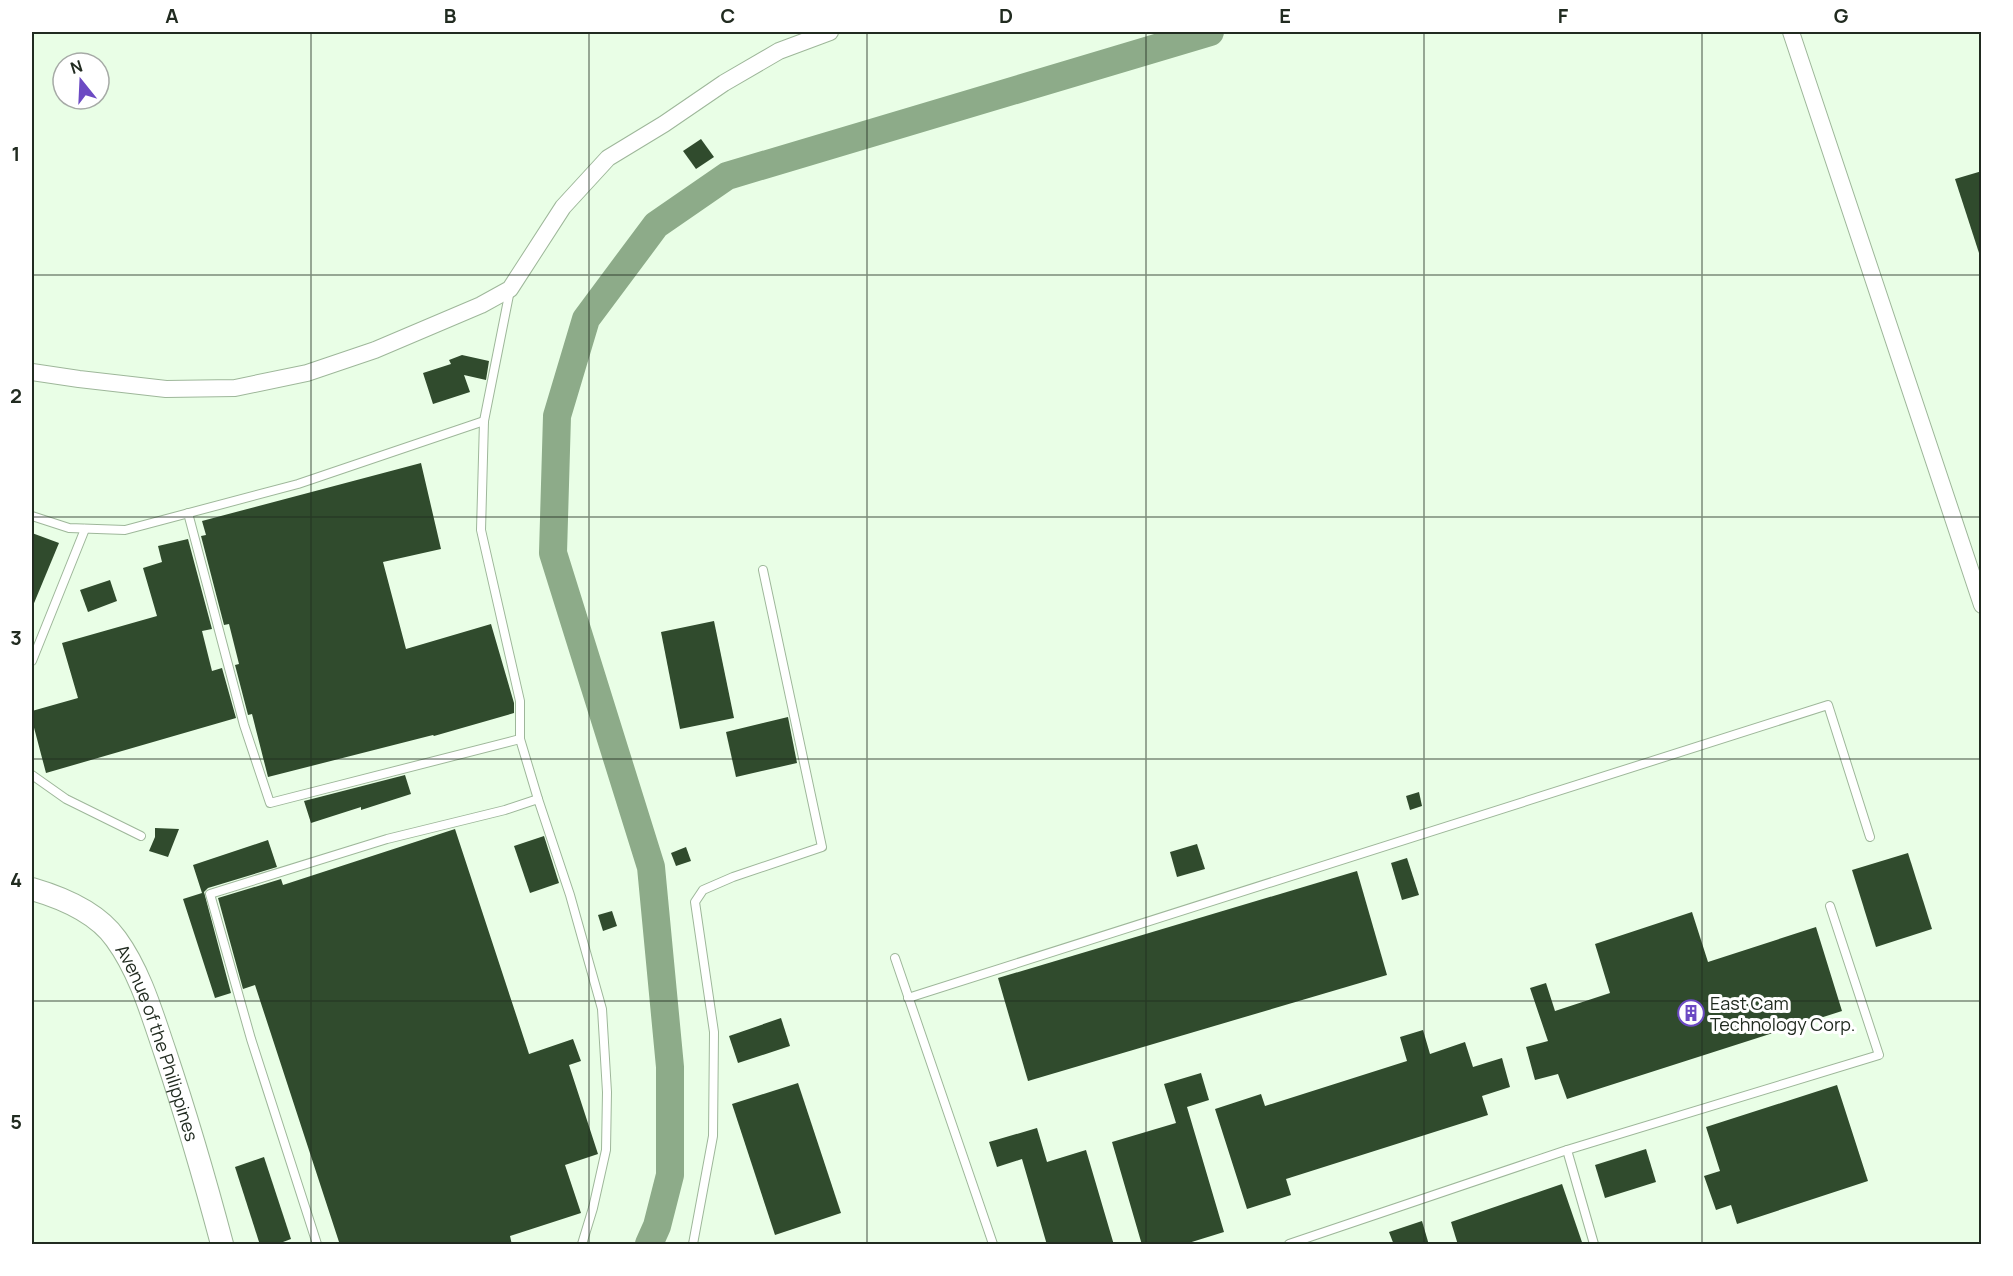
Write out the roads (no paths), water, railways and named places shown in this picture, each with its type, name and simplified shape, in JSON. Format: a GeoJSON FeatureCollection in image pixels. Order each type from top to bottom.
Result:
{"type":"FeatureCollection","features":[{"type":"Feature","properties":{"kind":"main road","name":"Avenue of the Philippines"},"geometry":{"type":"LineString","coordinates":[[32,889],[77,906],[95,917],[116,938],[131,963],[147,999],[179,1094],[222,1245]]}},
{"type":"Feature","properties":{"kind":"street"},"geometry":{"type":"LineString","coordinates":[[32,372],[166,389],[235,388],[307,373],[375,350],[481,305],[510,289],[563,207],[608,158],[664,124],[724,83],[779,51],[830,32]]}},
{"type":"Feature","properties":{"kind":"street"},"geometry":{"type":"LineString","coordinates":[[1791,32],[1982,605]]}},
{"type":"Feature","properties":{"kind":"lane"},"geometry":{"type":"LineString","coordinates":[[510,289],[484,421],[481,530],[520,701],[520,739],[570,895],[602,1009],[607,1092],[606,1150],[582,1245]]}},
{"type":"Feature","properties":{"kind":"lane"},"geometry":{"type":"LineString","coordinates":[[32,516],[69,528],[125,530],[298,484],[484,421]]}},
{"type":"Feature","properties":{"kind":"lane"},"geometry":{"type":"LineString","coordinates":[[188,513],[244,725],[270,802],[520,739]]}},
{"type":"Feature","properties":{"kind":"lane"},"geometry":{"type":"LineString","coordinates":[[32,661],[85,529]]}},
{"type":"Feature","properties":{"kind":"lane"},"geometry":{"type":"LineString","coordinates":[[693,1245],[713,1136],[714,1032],[696,902],[703,890],[723,881],[822,847],[763,570]]}},
{"type":"Feature","properties":{"kind":"lane"},"geometry":{"type":"LineString","coordinates":[[909,998],[1828,705],[1870,837]]}},
{"type":"Feature","properties":{"kind":"lane"},"geometry":{"type":"LineString","coordinates":[[32,775],[66,799],[141,836]]}},
{"type":"Feature","properties":{"kind":"lane"},"geometry":{"type":"LineString","coordinates":[[317,1245],[251,1040],[210,894],[387,838],[505,810],[538,799]]}},
{"type":"Feature","properties":{"kind":"lane"},"geometry":{"type":"LineString","coordinates":[[1289,1245],[1567,1150],[1879,1055],[1830,906]]}},
{"type":"Feature","properties":{"kind":"lane"},"geometry":{"type":"LineString","coordinates":[[895,958],[993,1245]]}},
{"type":"Feature","properties":{"kind":"lane"},"geometry":{"type":"LineString","coordinates":[[1567,1150],[1593,1245]]}},
{"type":"Feature","properties":{"kind":"waterway"},"geometry":{"type":"LineString","coordinates":[[649,1244],[657,1226],[670,1175],[670,1067],[651,867],[553,553],[557,416],[586,319],[656,225],[727,176],[1210,32]]}},
{"type":"Feature","properties":{"kind":"place","name":"East Cam Technology Corp."},"geometry":{"type":"Point","coordinates":[1691,1013]}}]}
